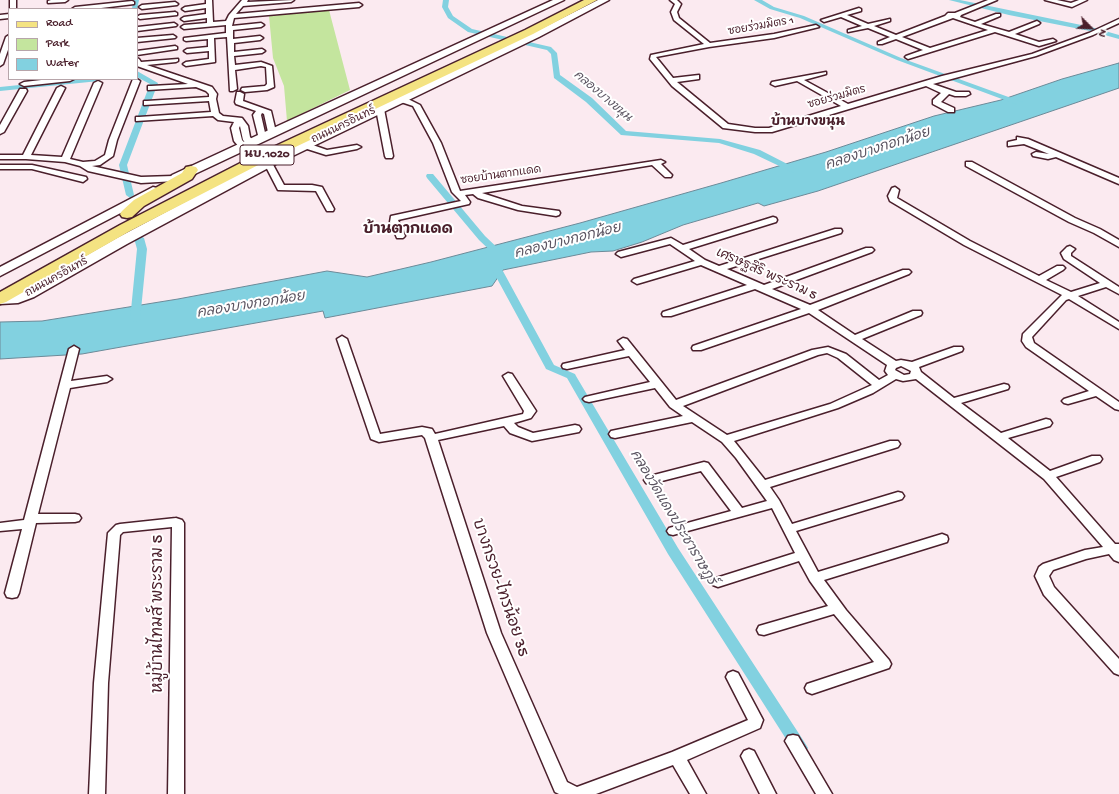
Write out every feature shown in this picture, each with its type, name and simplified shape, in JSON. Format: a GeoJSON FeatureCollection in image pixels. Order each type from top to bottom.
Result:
{"type":"FeatureCollection","features":[{"type":"Feature","properties":{"kind":"main road","name":"ถนนนครอินทร์"},"geometry":{"type":"LineString","coordinates":[[0,300],[30,281],[190,194],[506,37],[560,0]]}},
{"type":"Feature","properties":{"kind":"main road","name":"ถนนนครอินทร์"},"geometry":{"type":"LineString","coordinates":[[0,300],[18,299],[29,294],[122,241],[268,163],[401,99],[506,37],[573,0]]}},
{"type":"Feature","properties":{"kind":"main road","name":"ถนนนครอินทร์"},"geometry":{"type":"LineString","coordinates":[[2,280],[250,151],[592,0]]}},
{"type":"Feature","properties":{"kind":"main road","name":"ถนนนครอินทร์"},"geometry":{"type":"LineString","coordinates":[[2,280],[173,179],[267,134],[506,37],[605,0]]}},
{"type":"Feature","properties":{"kind":"main road"},"geometry":{"type":"LineString","coordinates":[[127,214],[139,203],[187,176],[192,170]]}},
{"type":"Feature","properties":{"kind":"main road"},"geometry":{"type":"LineString","coordinates":[[122,241],[171,209],[190,194]]}},
{"type":"Feature","properties":{"kind":"street"},"geometry":{"type":"LineString","coordinates":[[50,2],[65,0]]}},
{"type":"Feature","properties":{"kind":"street"},"geometry":{"type":"LineString","coordinates":[[232,68],[261,64],[269,66],[271,85],[267,88],[229,93],[233,89],[229,32],[231,16],[243,2],[291,0]]}},
{"type":"Feature","properties":{"kind":"street"},"geometry":{"type":"LineString","coordinates":[[673,0],[678,4],[674,12],[676,18],[709,45]]}},
{"type":"Feature","properties":{"kind":"street"},"geometry":{"type":"LineString","coordinates":[[880,43],[954,17],[994,0]]}},
{"type":"Feature","properties":{"kind":"street"},"geometry":{"type":"LineString","coordinates":[[1048,0],[1072,5],[1084,0]]}},
{"type":"Feature","properties":{"kind":"street"},"geometry":{"type":"LineString","coordinates":[[185,9],[209,3],[211,25]]}},
{"type":"Feature","properties":{"kind":"street"},"geometry":{"type":"LineString","coordinates":[[231,16],[337,3],[359,4]]}},
{"type":"Feature","properties":{"kind":"street"},"geometry":{"type":"LineString","coordinates":[[86,8],[132,4]]}},
{"type":"Feature","properties":{"kind":"street"},"geometry":{"type":"LineString","coordinates":[[138,26],[143,4],[175,4]]}},
{"type":"Feature","properties":{"kind":"street"},"geometry":{"type":"LineString","coordinates":[[824,20],[859,10]]}},
{"type":"Feature","properties":{"kind":"street"},"geometry":{"type":"LineString","coordinates":[[140,17],[175,14]]}},
{"type":"Feature","properties":{"kind":"street"},"geometry":{"type":"LineString","coordinates":[[841,15],[929,50]]}},
{"type":"Feature","properties":{"kind":"street"},"geometry":{"type":"LineString","coordinates":[[975,24],[998,15]]}},
{"type":"Feature","properties":{"kind":"street"},"geometry":{"type":"LineString","coordinates":[[184,19],[210,16]]}},
{"type":"Feature","properties":{"kind":"street"},"geometry":{"type":"LineString","coordinates":[[954,17],[1042,45],[1073,34]]}},
{"type":"Feature","properties":{"kind":"street"},"geometry":{"type":"LineString","coordinates":[[850,31],[888,20]]}},
{"type":"Feature","properties":{"kind":"street","name":"ซอยร่วมมิตร"},"geometry":{"type":"LineString","coordinates":[[709,45],[653,56],[653,58],[672,80],[729,127],[769,130],[945,78],[1034,55],[1092,34],[1119,21]]}},
{"type":"Feature","properties":{"kind":"street"},"geometry":{"type":"LineString","coordinates":[[1008,34],[1037,23]]}},
{"type":"Feature","properties":{"kind":"street"},"geometry":{"type":"LineString","coordinates":[[138,31],[174,25]]}},
{"type":"Feature","properties":{"kind":"street"},"geometry":{"type":"LineString","coordinates":[[184,27],[211,25],[229,32],[260,38]]}},
{"type":"Feature","properties":{"kind":"street"},"geometry":{"type":"LineString","coordinates":[[186,39],[211,37],[261,25]]}},
{"type":"Feature","properties":{"kind":"street","name":"ซอยร่วมมิตร 1"},"geometry":{"type":"LineString","coordinates":[[709,45],[774,36],[816,27]]}},
{"type":"Feature","properties":{"kind":"street"},"geometry":{"type":"LineString","coordinates":[[908,57],[994,30]]}},
{"type":"Feature","properties":{"kind":"street"},"geometry":{"type":"LineString","coordinates":[[138,40],[173,37]]}},
{"type":"Feature","properties":{"kind":"street"},"geometry":{"type":"LineString","coordinates":[[186,64],[213,61],[211,37]]}},
{"type":"Feature","properties":{"kind":"street"},"geometry":{"type":"LineString","coordinates":[[0,64],[8,42]]}},
{"type":"Feature","properties":{"kind":"street"},"geometry":{"type":"LineString","coordinates":[[138,52],[174,48]]}},
{"type":"Feature","properties":{"kind":"street"},"geometry":{"type":"LineString","coordinates":[[187,51],[212,48]]}},
{"type":"Feature","properties":{"kind":"street"},"geometry":{"type":"LineString","coordinates":[[231,54],[262,51]]}},
{"type":"Feature","properties":{"kind":"street"},"geometry":{"type":"LineString","coordinates":[[138,63],[176,60]]}},
{"type":"Feature","properties":{"kind":"street"},"geometry":{"type":"LineString","coordinates":[[138,64],[209,89],[213,94],[212,99],[215,114],[220,118],[239,120],[236,128],[238,141],[247,144]]}},
{"type":"Feature","properties":{"kind":"street"},"geometry":{"type":"LineString","coordinates":[[776,84],[824,73]]}},
{"type":"Feature","properties":{"kind":"street"},"geometry":{"type":"LineString","coordinates":[[672,80],[696,77]]}},
{"type":"Feature","properties":{"kind":"street"},"geometry":{"type":"LineString","coordinates":[[798,79],[847,107]]}},
{"type":"Feature","properties":{"kind":"street"},"geometry":{"type":"LineString","coordinates":[[0,132],[23,88],[65,80]]}},
{"type":"Feature","properties":{"kind":"street"},"geometry":{"type":"LineString","coordinates":[[83,164],[97,162],[108,156],[136,81]]}},
{"type":"Feature","properties":{"kind":"street"},"geometry":{"type":"LineString","coordinates":[[65,160],[98,83]]}},
{"type":"Feature","properties":{"kind":"street"},"geometry":{"type":"LineString","coordinates":[[930,83],[955,94],[966,94]]}},
{"type":"Feature","properties":{"kind":"street"},"geometry":{"type":"LineString","coordinates":[[930,83],[946,93],[936,102],[952,110]]}},
{"type":"Feature","properties":{"kind":"street"},"geometry":{"type":"LineString","coordinates":[[151,88],[200,86]]}},
{"type":"Feature","properties":{"kind":"street"},"geometry":{"type":"LineString","coordinates":[[26,157],[61,88]]}},
{"type":"Feature","properties":{"kind":"street"},"geometry":{"type":"LineString","coordinates":[[243,92],[239,102],[268,113],[267,134]]}},
{"type":"Feature","properties":{"kind":"street"},"geometry":{"type":"LineString","coordinates":[[146,103],[212,99]]}},
{"type":"Feature","properties":{"kind":"street","name":"ซอยบ้านตากแดด"},"geometry":{"type":"LineString","coordinates":[[401,99],[416,105],[437,143],[456,192],[460,194],[658,162],[668,175]]}},
{"type":"Feature","properties":{"kind":"street"},"geometry":{"type":"LineString","coordinates":[[380,109],[389,156]]}},
{"type":"Feature","properties":{"kind":"street"},"geometry":{"type":"LineString","coordinates":[[261,110],[257,115],[267,134]]}},
{"type":"Feature","properties":{"kind":"street"},"geometry":{"type":"LineString","coordinates":[[139,119],[215,114]]}},
{"type":"Feature","properties":{"kind":"street"},"geometry":{"type":"LineString","coordinates":[[1011,144],[1023,140],[1119,181]]}},
{"type":"Feature","properties":{"kind":"street"},"geometry":{"type":"LineString","coordinates":[[304,145],[326,153],[357,146]]}},
{"type":"Feature","properties":{"kind":"street"},"geometry":{"type":"LineString","coordinates":[[1036,154],[1048,157],[1057,154]]}},
{"type":"Feature","properties":{"kind":"street"},"geometry":{"type":"LineString","coordinates":[[0,157],[65,160],[83,164],[91,169],[141,180],[173,179]]}},
{"type":"Feature","properties":{"kind":"street"},"geometry":{"type":"LineString","coordinates":[[97,162],[104,166],[112,174]]}},
{"type":"Feature","properties":{"kind":"street"},"geometry":{"type":"LineString","coordinates":[[268,163],[281,188],[319,189],[330,209]]}},
{"type":"Feature","properties":{"kind":"street"},"geometry":{"type":"LineString","coordinates":[[969,164],[1119,244]]}},
{"type":"Feature","properties":{"kind":"street"},"geometry":{"type":"LineString","coordinates":[[0,167],[32,166],[47,171],[46,177],[55,180],[69,181],[112,174]]}},
{"type":"Feature","properties":{"kind":"street"},"geometry":{"type":"LineString","coordinates":[[141,180],[146,194]]}},
{"type":"Feature","properties":{"kind":"street"},"geometry":{"type":"LineString","coordinates":[[896,190],[892,196],[894,199],[967,243],[1068,296],[1119,326]]}},
{"type":"Feature","properties":{"kind":"street"},"geometry":{"type":"LineString","coordinates":[[476,192],[481,196],[521,208],[556,213]]}},
{"type":"Feature","properties":{"kind":"street"},"geometry":{"type":"LineString","coordinates":[[400,236],[394,222],[394,218],[466,202],[460,194]]}},
{"type":"Feature","properties":{"kind":"street"},"geometry":{"type":"LineString","coordinates":[[682,248],[773,220]]}},
{"type":"Feature","properties":{"kind":"street"},"geometry":{"type":"LineString","coordinates":[[718,269],[838,231]]}},
{"type":"Feature","properties":{"kind":"street","name":"เศรษฐสิริ พระราม 5"},"geometry":{"type":"LineString","coordinates":[[621,254],[671,241],[702,262],[810,309],[856,338],[893,364],[905,363],[914,370]]}},
{"type":"Feature","properties":{"kind":"street"},"geometry":{"type":"LineString","coordinates":[[1070,249],[1066,253],[1067,257],[1119,291]]}},
{"type":"Feature","properties":{"kind":"street"},"geometry":{"type":"LineString","coordinates":[[667,314],[759,287],[870,250]]}},
{"type":"Feature","properties":{"kind":"street"},"geometry":{"type":"LineString","coordinates":[[637,281],[702,262]]}},
{"type":"Feature","properties":{"kind":"street"},"geometry":{"type":"LineString","coordinates":[[1038,280],[1060,268]]}},
{"type":"Feature","properties":{"kind":"street"},"geometry":{"type":"LineString","coordinates":[[697,348],[810,309],[906,272]]}},
{"type":"Feature","properties":{"kind":"street"},"geometry":{"type":"LineString","coordinates":[[1108,284],[1063,298],[1027,336],[1026,341],[1119,407]]}},
{"type":"Feature","properties":{"kind":"street"},"geometry":{"type":"LineString","coordinates":[[856,338],[917,313]]}},
{"type":"Feature","properties":{"kind":"street"},"geometry":{"type":"LineString","coordinates":[[342,339],[375,436],[379,438],[422,431],[428,432],[431,438],[524,417],[530,413],[508,376]]}},
{"type":"Feature","properties":{"kind":"street"},"geometry":{"type":"LineString","coordinates":[[623,341],[674,404],[692,418],[726,439],[763,485],[775,503],[815,578],[837,608],[884,664],[812,688]]}},
{"type":"Feature","properties":{"kind":"street"},"geometry":{"type":"LineString","coordinates":[[12,593],[74,349]]}},
{"type":"Feature","properties":{"kind":"street"},"geometry":{"type":"LineString","coordinates":[[893,364],[890,370],[895,375],[908,378],[914,370],[958,349]]}},
{"type":"Feature","properties":{"kind":"street"},"geometry":{"type":"LineString","coordinates":[[674,404],[816,352],[828,350],[842,356],[879,385]]}},
{"type":"Feature","properties":{"kind":"street"},"geometry":{"type":"LineString","coordinates":[[567,366],[632,352]]}},
{"type":"Feature","properties":{"kind":"street"},"geometry":{"type":"LineString","coordinates":[[914,370],[952,402],[1048,476],[1117,552]]}},
{"type":"Feature","properties":{"kind":"street"},"geometry":{"type":"LineString","coordinates":[[726,439],[834,406],[869,391],[895,375]]}},
{"type":"Feature","properties":{"kind":"street"},"geometry":{"type":"LineString","coordinates":[[65,385],[107,379]]}},
{"type":"Feature","properties":{"kind":"street"},"geometry":{"type":"LineString","coordinates":[[589,399],[658,384]]}},
{"type":"Feature","properties":{"kind":"street"},"geometry":{"type":"LineString","coordinates":[[952,402],[1004,387]]}},
{"type":"Feature","properties":{"kind":"street"},"geometry":{"type":"LineString","coordinates":[[1068,401],[1098,392]]}},
{"type":"Feature","properties":{"kind":"street"},"geometry":{"type":"LineString","coordinates":[[615,434],[692,418]]}},
{"type":"Feature","properties":{"kind":"street"},"geometry":{"type":"LineString","coordinates":[[506,422],[514,430],[532,437],[575,428]]}},
{"type":"Feature","properties":{"kind":"street"},"geometry":{"type":"LineString","coordinates":[[999,437],[1046,423]]}},
{"type":"Feature","properties":{"kind":"street","name":"บางกรวย-ไทรน้อย 35"},"geometry":{"type":"LineString","coordinates":[[431,438],[494,633],[561,787],[567,791],[577,794],[677,757],[754,724],[756,720],[754,715],[733,677]]}},
{"type":"Feature","properties":{"kind":"street"},"geometry":{"type":"LineString","coordinates":[[763,485],[894,444]]}},
{"type":"Feature","properties":{"kind":"street"},"geometry":{"type":"LineString","coordinates":[[1048,476],[1096,459]]}},
{"type":"Feature","properties":{"kind":"street"},"geometry":{"type":"LineString","coordinates":[[650,480],[704,466],[739,513]]}},
{"type":"Feature","properties":{"kind":"street"},"geometry":{"type":"LineString","coordinates":[[789,528],[898,496]]}},
{"type":"Feature","properties":{"kind":"street"},"geometry":{"type":"LineString","coordinates":[[673,531],[775,503]]}},
{"type":"Feature","properties":{"kind":"street"},"geometry":{"type":"LineString","coordinates":[[0,527],[30,521],[75,518]]}},
{"type":"Feature","properties":{"kind":"street","name":"หมู่บ้านไทมส์ พระราม 5"},"geometry":{"type":"LineString","coordinates":[[97,794],[101,683],[114,533],[120,528],[176,522],[178,524],[176,794]]}},
{"type":"Feature","properties":{"kind":"street"},"geometry":{"type":"LineString","coordinates":[[815,578],[942,539]]}},
{"type":"Feature","properties":{"kind":"street"},"geometry":{"type":"LineString","coordinates":[[1117,552],[1061,562],[1048,567],[1044,570],[1042,576],[1049,591],[1119,669]]}},
{"type":"Feature","properties":{"kind":"street"},"geometry":{"type":"LineString","coordinates":[[718,582],[803,555]]}},
{"type":"Feature","properties":{"kind":"street"},"geometry":{"type":"LineString","coordinates":[[764,630],[837,608]]}},
{"type":"Feature","properties":{"kind":"street"},"geometry":{"type":"LineString","coordinates":[[793,741],[824,794]]}},
{"type":"Feature","properties":{"kind":"street"},"geometry":{"type":"LineString","coordinates":[[749,756],[768,794]]}},
{"type":"Feature","properties":{"kind":"street"},"geometry":{"type":"LineString","coordinates":[[677,757],[698,794]]}},
{"type":"Feature","properties":{"kind":"green space"},"geometry":{"type":"Polygon","coordinates":[[[329,10],[350,90],[287,121],[284,86],[273,58],[269,16],[329,10]]]}},
{"type":"Feature","properties":{"kind":"water","name":"คลองบางกอกน้อย"},"geometry":{"type":"Polygon","coordinates":[[[1119,63],[1119,88],[818,191],[764,206],[758,203],[683,225],[642,242],[613,251],[591,252],[503,270],[492,286],[325,318],[323,311],[82,354],[0,359],[0,322],[42,321],[178,299],[327,271],[367,277],[580,223],[721,183],[826,152],[934,116],[1001,100],[1062,79],[1119,63]]]}},
{"type":"Feature","properties":{"kind":"waterway"},"geometry":{"type":"LineString","coordinates":[[135,8],[136,0]]}},
{"type":"Feature","properties":{"kind":"waterway","name":"คลองบางขนุน"},"geometry":{"type":"LineString","coordinates":[[446,0],[445,7],[450,17],[470,31],[549,48],[554,53],[557,76],[589,100],[624,133],[720,141],[757,152],[797,171]]}},
{"type":"Feature","properties":{"kind":"waterway"},"geometry":{"type":"LineString","coordinates":[[757,0],[772,8],[802,17],[899,59],[1021,103]]}},
{"type":"Feature","properties":{"kind":"waterway"},"geometry":{"type":"LineString","coordinates":[[952,0],[1091,29],[1119,37]]}},
{"type":"Feature","properties":{"kind":"waterway"},"geometry":{"type":"LineString","coordinates":[[130,195],[123,165],[154,83],[138,75]]}},
{"type":"Feature","properties":{"kind":"waterway"},"geometry":{"type":"LineString","coordinates":[[0,89],[89,80]]}},
{"type":"Feature","properties":{"kind":"waterway"},"geometry":{"type":"LineString","coordinates":[[430,176],[482,238],[501,256]]}},
{"type":"Feature","properties":{"kind":"waterway"},"geometry":{"type":"LineString","coordinates":[[135,320],[142,249],[139,238]]}},
{"type":"Feature","properties":{"kind":"waterway","name":"คลองวัดแดงประชาราษฎร์"},"geometry":{"type":"LineString","coordinates":[[493,262],[550,367],[571,376],[673,551],[800,748]]}},
{"type":"Feature","properties":{"kind":"district","name":"บ้านบางขนุน"},"geometry":{"type":"Point","coordinates":[808,123]}},
{"type":"Feature","properties":{"kind":"district","name":"บ้านตากแดด"},"geometry":{"type":"Point","coordinates":[408,231]}}]}
